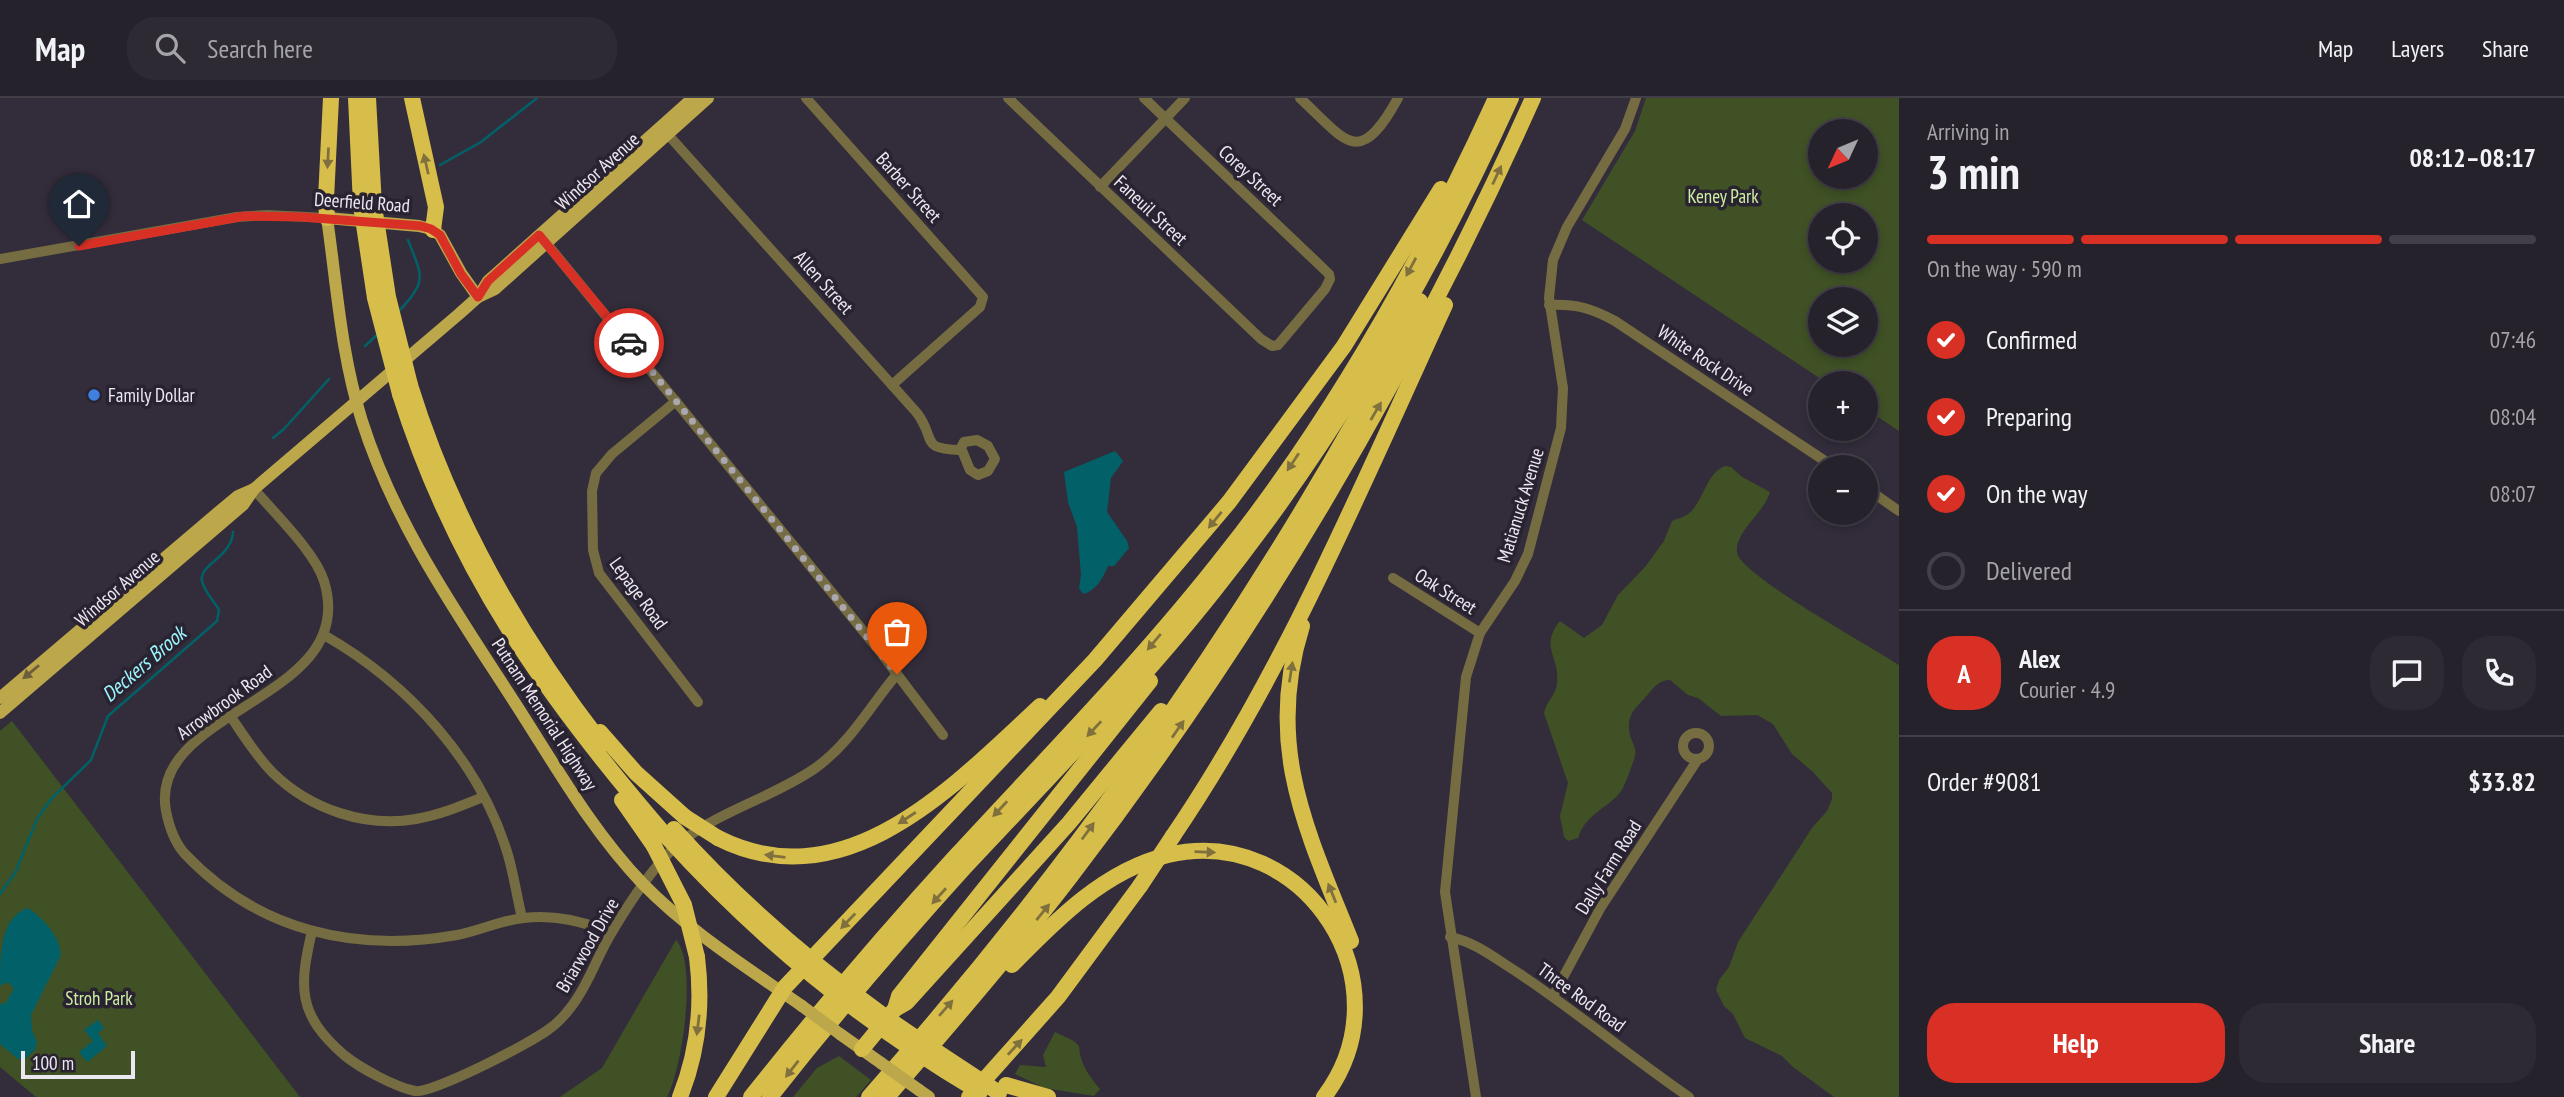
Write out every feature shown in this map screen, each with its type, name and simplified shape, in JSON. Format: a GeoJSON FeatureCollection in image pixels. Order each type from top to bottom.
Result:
{"type":"FeatureCollection","features":[{"type":"Feature","properties":{"kind":"highway"},"geometry":{"type":"LineString","coordinates":[[327,218],[331,98]]}},
{"type":"Feature","properties":{"kind":"highway"},"geometry":{"type":"LineString","coordinates":[[356,98],[368,206],[405,389],[472,542],[557,693],[719,892],[803,967],[873,1022],[939,1067],[975,1097]]}},
{"type":"Feature","properties":{"kind":"highway"},"geometry":{"type":"LineString","coordinates":[[368,98],[368,206]]}},
{"type":"Feature","properties":{"kind":"highway"},"geometry":{"type":"LineString","coordinates":[[412,98],[436,207],[433,230]]}},
{"type":"Feature","properties":{"kind":"highway"},"geometry":{"type":"LineString","coordinates":[[751,1097],[825,1005],[905,913],[1144,653],[1247,527],[1314,430],[1374,334],[1428,236],[1496,98]]}},
{"type":"Feature","properties":{"kind":"highway"},"geometry":{"type":"LineString","coordinates":[[862,1049],[895,1009],[899,996],[1158,672],[1214,598],[1310,461],[1376,357],[1436,249],[1511,98]]}},
{"type":"Feature","properties":{"kind":"highway"},"geometry":{"type":"LineString","coordinates":[[869,1097],[986,960],[1086,833],[1197,676],[1295,524],[1346,438],[1429,286],[1518,98]]}},
{"type":"Feature","properties":{"kind":"highway"},"geometry":{"type":"LineString","coordinates":[[887,1097],[968,1003],[1080,864],[1231,651],[1375,414],[1468,237],[1533,98]]}},
{"type":"Feature","properties":{"kind":"highway"},"geometry":{"type":"LineString","coordinates":[[716,1097],[782,992],[1067,691],[1229,502],[1314,388],[1380,291],[1456,163],[1486,119]]}},
{"type":"Feature","properties":{"kind":"highway"},"geometry":{"type":"LineString","coordinates":[[969,1097],[1058,997],[1140,886],[1254,703],[1323,566],[1460,273],[1468,237]]}},
{"type":"Feature","properties":{"kind":"highway"},"geometry":{"type":"LineString","coordinates":[[895,1009],[907,1003],[1124,759],[1203,655],[1295,524]]}},
{"type":"Feature","properties":{"kind":"highway"},"geometry":{"type":"LineString","coordinates":[[770,1097],[874,969],[1133,687],[1234,566]]}},
{"type":"Feature","properties":{"kind":"highway"},"geometry":{"type":"LineString","coordinates":[[1323,566],[1294,658],[1287,727],[1290,764],[1301,810],[1355,951],[1364,988],[1365,1014],[1361,1042],[1352,1070],[1338,1097]]}},
{"type":"Feature","properties":{"kind":"highway"},"geometry":{"type":"LineString","coordinates":[[670,832],[718,838],[762,854],[801,857],[847,848],[888,830],[924,807],[992,750],[1139,609]]}},
{"type":"Feature","properties":{"kind":"highway"},"geometry":{"type":"LineString","coordinates":[[557,693],[670,832],[726,883],[807,956],[883,1015],[1000,1093]]}},
{"type":"Feature","properties":{"kind":"highway"},"geometry":{"type":"LineString","coordinates":[[670,832],[697,957],[700,990],[698,1025],[691,1064],[680,1097]]}},
{"type":"Feature","properties":{"kind":"highway"},"geometry":{"type":"LineString","coordinates":[[968,1003],[995,982],[1070,910],[1098,888],[1127,871],[1152,860],[1186,852],[1217,853],[1244,858],[1278,872],[1307,894],[1330,921],[1349,961],[1355,995],[1353,1032],[1340,1071],[1324,1097]]}},
{"type":"Feature","properties":{"kind":"highway"},"geometry":{"type":"LineString","coordinates":[[939,1067],[1000,1093],[1048,1097]]}},
{"type":"Feature","properties":{"kind":"main road","name":"Windsor Avenue"},"geometry":{"type":"LineString","coordinates":[[0,713],[69,647],[205,531],[238,496],[254,489],[478,297],[495,289],[542,239],[664,130],[693,98]]}},
{"type":"Feature","properties":{"kind":"main road","name":"Windsor Avenue"},"geometry":{"type":"LineString","coordinates":[[664,130],[708,98]]}},
{"type":"Feature","properties":{"kind":"main road","name":"Deerfield Road"},"geometry":{"type":"LineString","coordinates":[[327,218],[421,226],[433,230],[442,238],[461,274],[478,297]]}},
{"type":"Feature","properties":{"kind":"main road","name":"Putnam Memorial Highway"},"geometry":{"type":"LineString","coordinates":[[327,218],[340,327],[356,402],[386,486],[426,562],[592,822],[644,885],[694,929],[924,1094]]}},
{"type":"Feature","properties":{"kind":"main road","name":"Windsor Avenue"},"geometry":{"type":"LineString","coordinates":[[0,698],[69,647]]}},
{"type":"Feature","properties":{"kind":"street","name":"Barber Street"},"geometry":{"type":"LineString","coordinates":[[806,98],[981,293],[983,300],[980,307],[892,385]]}},
{"type":"Feature","properties":{"kind":"street","name":"Faneuil Street"},"geometry":{"type":"LineString","coordinates":[[1008,98],[1261,339],[1272,346]]}},
{"type":"Feature","properties":{"kind":"street","name":"Corey Street"},"geometry":{"type":"LineString","coordinates":[[1144,98],[1326,270],[1330,279],[1325,289],[1283,341],[1272,346]]}},
{"type":"Feature","properties":{"kind":"street"},"geometry":{"type":"LineString","coordinates":[[1100,187],[1185,98]]}},
{"type":"Feature","properties":{"kind":"street"},"geometry":{"type":"LineString","coordinates":[[1300,98],[1344,139],[1357,143],[1376,134],[1398,98]]}},
{"type":"Feature","properties":{"kind":"street","name":"Matianuck Avenue"},"geometry":{"type":"LineString","coordinates":[[1476,1097],[1450,937],[1445,882],[1466,677],[1480,633],[1525,562],[1561,428],[1563,388],[1549,305],[1550,268],[1558,244],[1625,129],[1636,98]]}},
{"type":"Feature","properties":{"kind":"street","name":"Allen Street"},"geometry":{"type":"LineString","coordinates":[[664,130],[920,417],[934,447],[961,450]]}},
{"type":"Feature","properties":{"kind":"street","name":"Deerfield Road"},"geometry":{"type":"LineString","coordinates":[[0,259],[237,217],[267,215],[327,218]]}},
{"type":"Feature","properties":{"kind":"street"},"geometry":{"type":"LineString","coordinates":[[542,239],[897,674],[943,735]]}},
{"type":"Feature","properties":{"kind":"street","name":"White Rock Drive"},"geometry":{"type":"LineString","coordinates":[[1549,305],[1591,308],[1615,321],[1816,455]]}},
{"type":"Feature","properties":{"kind":"street","name":"Lepage Road"},"geometry":{"type":"LineString","coordinates":[[676,401],[600,466],[592,491],[593,550],[599,573],[698,702]]}},
{"type":"Feature","properties":{"kind":"street","name":"Arrowbrook Road"},"geometry":{"type":"LineString","coordinates":[[254,489],[316,562],[324,580],[328,617],[324,635],[313,655],[295,671],[195,742],[180,757],[166,787],[165,805],[173,836],[182,850],[230,894],[284,922],[355,940],[401,942],[462,934],[522,918],[565,918],[612,932]]}},
{"type":"Feature","properties":{"kind":"street"},"geometry":{"type":"LineString","coordinates":[[1878,496],[1899,511]]}},
{"type":"Feature","properties":{"kind":"street","name":"Oak Street"},"geometry":{"type":"LineString","coordinates":[[1393,578],[1480,633]]}},
{"type":"Feature","properties":{"kind":"street"},"geometry":{"type":"LineString","coordinates":[[324,635],[353,651],[418,706],[453,749],[483,797],[508,855],[522,918]]}},
{"type":"Feature","properties":{"kind":"street","name":"Briarwood Drive"},"geometry":{"type":"LineString","coordinates":[[312,931],[303,985],[310,1013],[318,1027],[338,1049],[362,1068],[416,1094],[444,1083],[548,1030],[573,1005],[612,932],[666,856],[686,838],[821,764],[841,746],[897,674]]}},
{"type":"Feature","properties":{"kind":"street"},"geometry":{"type":"LineString","coordinates":[[231,717],[272,772],[301,797],[355,818],[386,821],[415,819],[444,812],[483,797]]}},
{"type":"Feature","properties":{"kind":"street","name":"Dally Farm Road"},"geometry":{"type":"LineString","coordinates":[[1553,996],[1601,907],[1698,759]]}},
{"type":"Feature","properties":{"kind":"street","name":"Three Rod Road"},"geometry":{"type":"LineString","coordinates":[[1450,937],[1480,948],[1553,996],[1689,1097]]}},
{"type":"Feature","properties":{"kind":"green space","name":"Keney Park"},"geometry":{"type":"Polygon","coordinates":[[[1646,98],[1899,98],[1899,431],[1878,417],[1878,371],[1809,371],[1582,220],[1635,131],[1646,98]]]}},
{"type":"Feature","properties":{"kind":"green space"},"geometry":{"type":"Polygon","coordinates":[[[1725,466],[1731,467],[1742,477],[1770,492],[1738,544],[1737,552],[1743,562],[1782,593],[1899,665],[1899,1097],[1834,1097],[1782,1056],[1745,1038],[1733,1014],[1724,1006],[1716,990],[1719,980],[1729,967],[1738,942],[1812,828],[1827,811],[1832,799],[1832,793],[1792,754],[1773,724],[1757,715],[1721,716],[1670,680],[1661,682],[1637,707],[1629,721],[1635,753],[1623,788],[1586,822],[1578,838],[1568,841],[1564,837],[1560,816],[1568,783],[1544,713],[1557,683],[1551,645],[1554,630],[1560,621],[1584,638],[1602,625],[1618,595],[1645,567],[1664,541],[1672,521],[1693,509],[1713,475],[1725,466]]]}},
{"type":"Feature","properties":{"kind":"green space","name":"Stroh Park"},"geometry":{"type":"Polygon","coordinates":[[[12,721],[300,1097],[36,1097],[0,1067],[0,731],[12,721]]]}},
{"type":"Feature","properties":{"kind":"green space"},"geometry":{"type":"Polygon","coordinates":[[[676,940],[683,952],[687,993],[678,1064],[667,1097],[560,1097],[602,1068],[676,940]]]}},
{"type":"Feature","properties":{"kind":"green space"},"geometry":{"type":"Polygon","coordinates":[[[1055,1032],[1079,1046],[1086,1069],[1100,1089],[1094,1096],[1044,1088],[1015,1074],[1020,1065],[1046,1067],[1043,1055],[1055,1032]]]}},
{"type":"Feature","properties":{"kind":"green space"},"geometry":{"type":"Polygon","coordinates":[[[839,1056],[871,1080],[856,1097],[793,1097],[817,1068],[839,1056]]]}},
{"type":"Feature","properties":{"kind":"water"},"geometry":{"type":"Polygon","coordinates":[[[1115,451],[1123,461],[1111,478],[1107,512],[1129,548],[1114,566],[1108,566],[1095,587],[1083,594],[1079,588],[1081,575],[1077,527],[1068,502],[1064,472],[1115,451]]]}},
{"type":"Feature","properties":{"kind":"water"},"geometry":{"type":"Polygon","coordinates":[[[28,908],[50,928],[58,941],[61,955],[31,1015],[32,1030],[37,1042],[35,1050],[24,1060],[18,1059],[0,1044],[0,1004],[6,1003],[14,988],[7,982],[0,986],[0,974],[1,951],[7,929],[19,913],[28,908]]]}},
{"type":"Feature","properties":{"kind":"water"},"geometry":{"type":"Polygon","coordinates":[[[98,1020],[104,1028],[98,1033],[107,1046],[87,1062],[79,1052],[93,1041],[84,1030],[98,1020]]]}},
{"type":"Feature","properties":{"kind":"waterway","name":"Deckers Brook"},"geometry":{"type":"LineString","coordinates":[[440,165],[481,142],[537,98]]}},
{"type":"Feature","properties":{"kind":"waterway","name":"Deckers Brook"},"geometry":{"type":"LineString","coordinates":[[399,311],[415,292],[420,278],[408,240]]}},
{"type":"Feature","properties":{"kind":"waterway","name":"Deckers Brook"},"geometry":{"type":"LineString","coordinates":[[365,346],[378,334]]}},
{"type":"Feature","properties":{"kind":"waterway","name":"Deckers Brook"},"geometry":{"type":"LineString","coordinates":[[273,438],[329,379]]}},
{"type":"Feature","properties":{"kind":"waterway","name":"Deckers Brook"},"geometry":{"type":"LineString","coordinates":[[0,894],[15,873],[37,819],[51,799],[91,760],[108,716],[217,621],[219,610],[205,588],[202,575],[227,548],[233,532]]}},
{"type":"Feature","properties":{"kind":"way so far"},"geometry":{"type":"LineString","coordinates":[[629,343],[897,674]]}},
{"type":"Feature","properties":{"kind":"place","name":"Family Dollar"},"geometry":{"type":"Point","coordinates":[94,395]}},
{"type":"Feature","properties":{"kind":"route"},"geometry":{"type":"LineString","coordinates":[[79,246],[245,216],[267,215],[421,226],[440,235],[461,274],[478,297],[488,281],[539,235],[629,343]]}}]}
